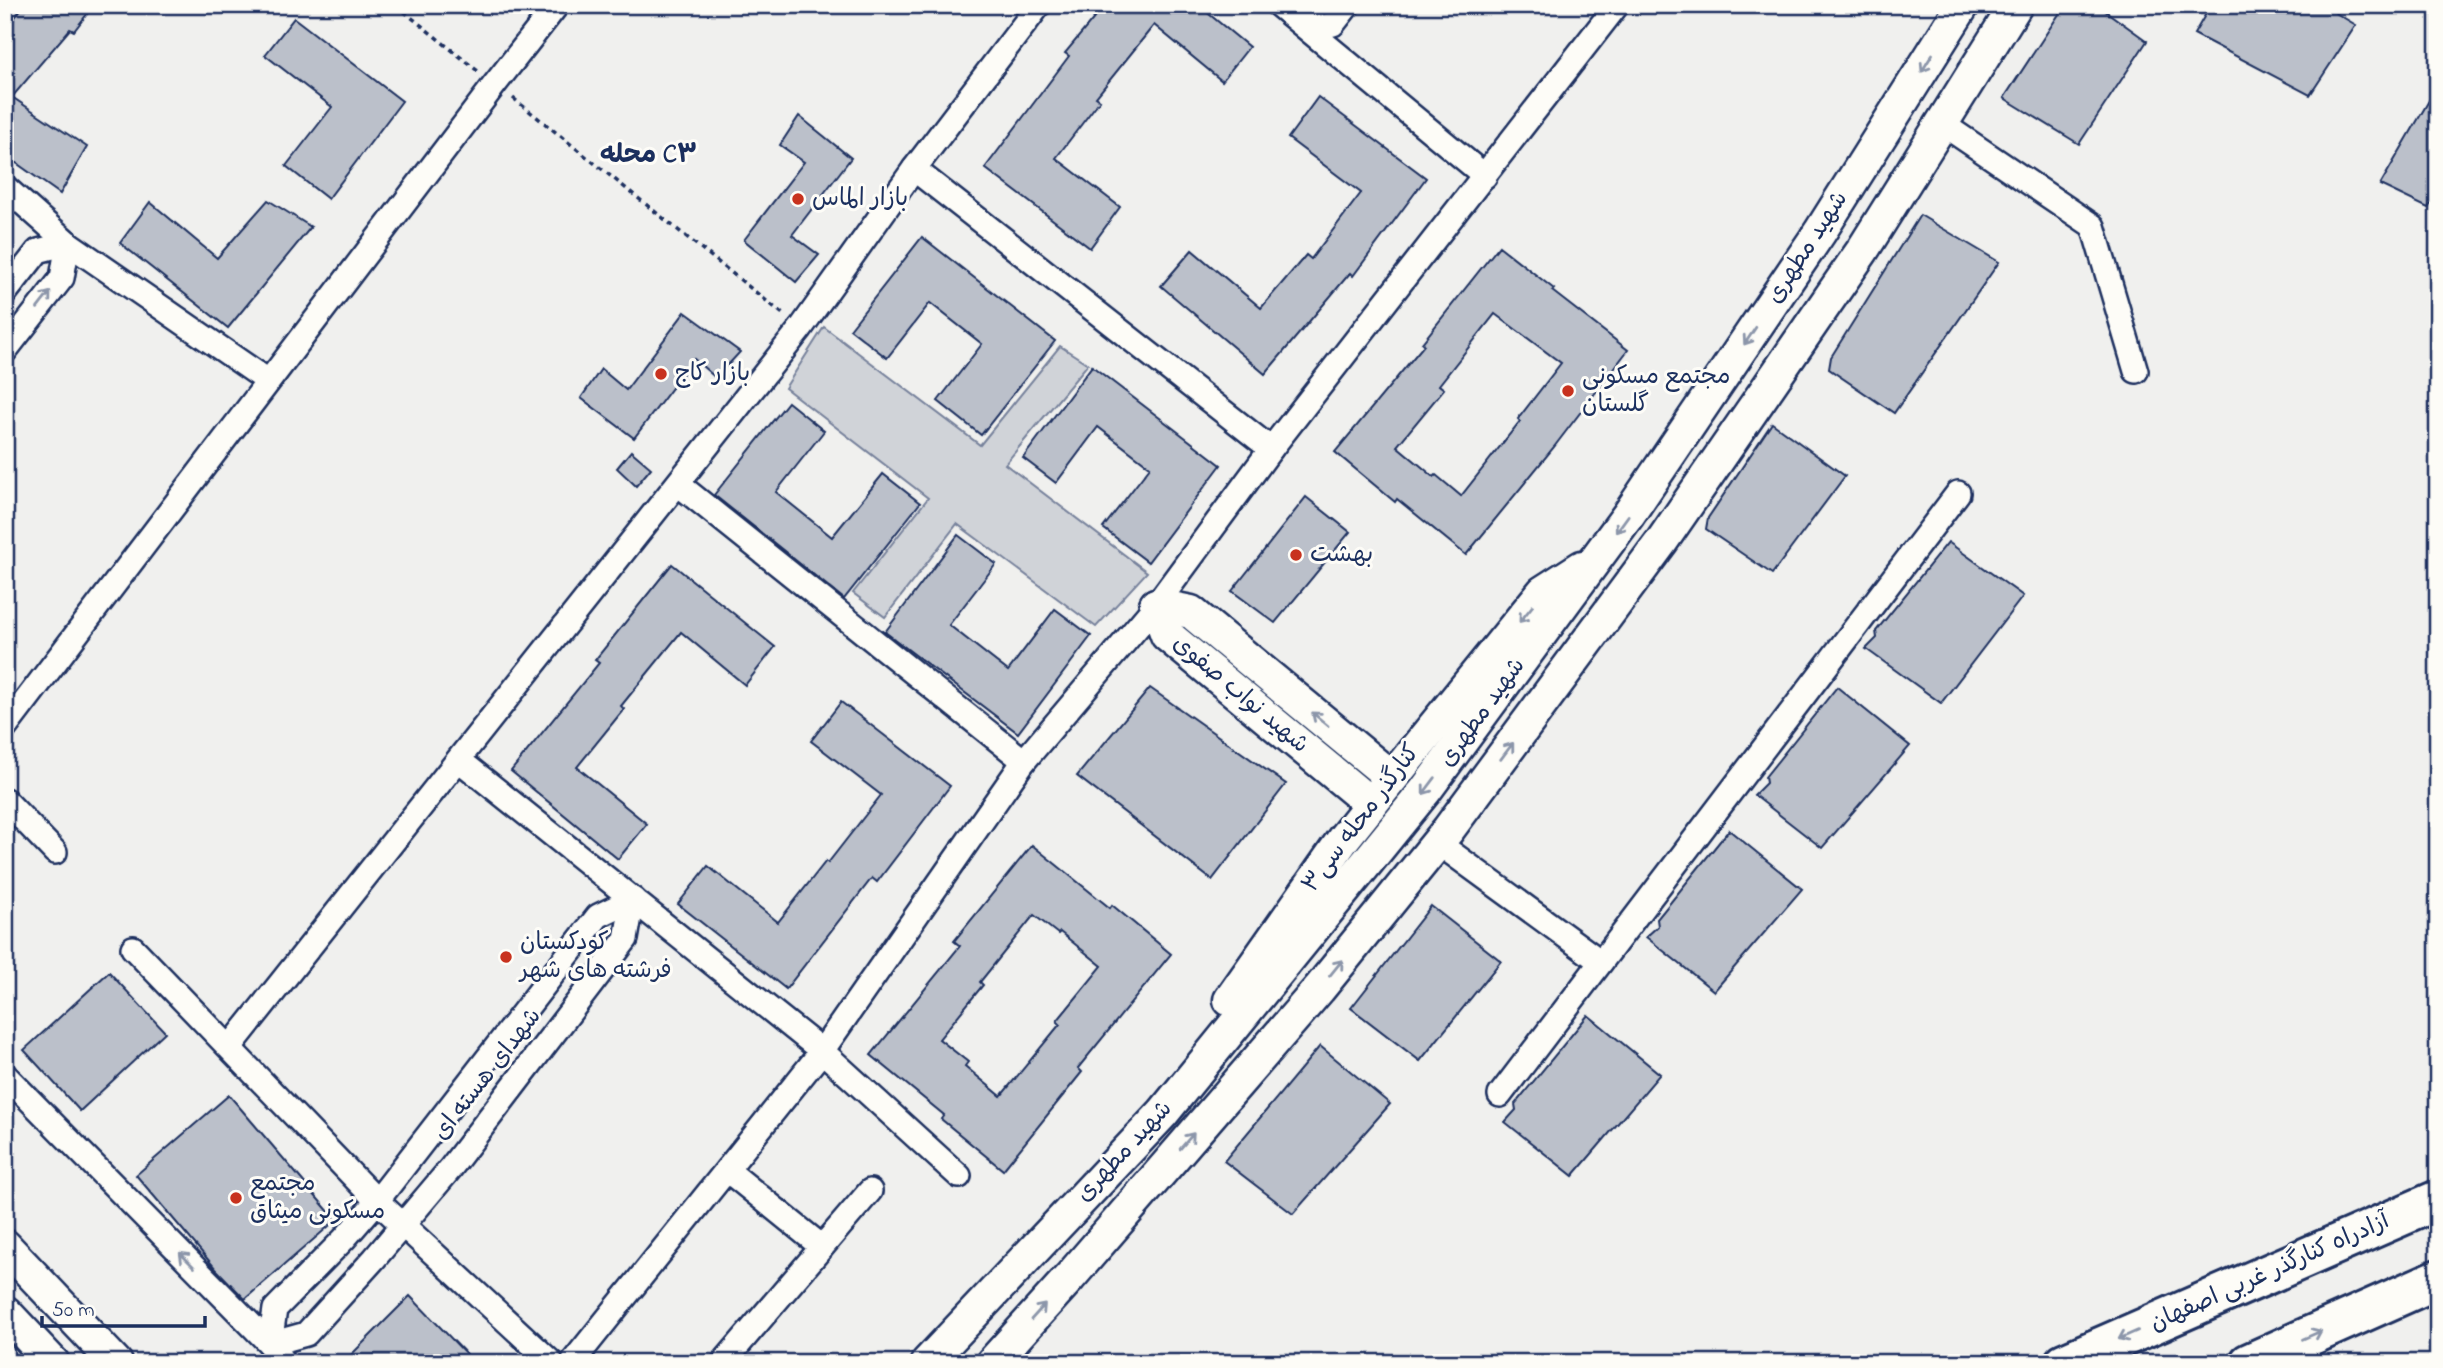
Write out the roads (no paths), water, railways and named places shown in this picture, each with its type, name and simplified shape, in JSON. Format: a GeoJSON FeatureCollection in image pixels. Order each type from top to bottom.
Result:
{"type":"FeatureCollection","features":[{"type":"Feature","properties":{"kind":"highway","name":"آزادراه کنارگذر غربی اصفهان"},"geometry":{"type":"LineString","coordinates":[[2064,1363],[2438,1200]]}},
{"type":"Feature","properties":{"kind":"highway"},"geometry":{"type":"LineString","coordinates":[[2249,1363],[2438,1279]]}},
{"type":"Feature","properties":{"kind":"main road","name":"شهید مطهری"},"geometry":{"type":"LineString","coordinates":[[928,1363],[1163,1113],[1425,791],[1629,514],[1820,232],[1963,5]]}},
{"type":"Feature","properties":{"kind":"main road","name":"شهید مطهری"},"geometry":{"type":"LineString","coordinates":[[992,1363],[1318,989],[1438,843],[1662,541],[1862,251],[2016,5]]}},
{"type":"Feature","properties":{"kind":"main road","name":"کنارگذر محله سی۳"},"geometry":{"type":"LineString","coordinates":[[1163,1113],[1181,1071],[1343,838],[1543,592],[1598,557]]}},
{"type":"Feature","properties":{"kind":"main road","name":"شهید نواب صفوی"},"geometry":{"type":"LineString","coordinates":[[1156,605],[1191,612],[1392,778]]}},
{"type":"Feature","properties":{"kind":"main road","name":"شهید نواب صفوی"},"geometry":{"type":"LineString","coordinates":[[1156,605],[1167,635],[1371,804]]}},
{"type":"Feature","properties":{"kind":"main road"},"geometry":{"type":"LineString","coordinates":[[1333,773],[1351,773],[1359,766],[1357,750]]}},
{"type":"Feature","properties":{"kind":"main road"},"geometry":{"type":"LineString","coordinates":[[5,1246],[116,1363]]}},
{"type":"Feature","properties":{"kind":"main road"},"geometry":{"type":"LineString","coordinates":[[5,1312],[53,1363]]}},
{"type":"Feature","properties":{"kind":"street"},"geometry":{"type":"LineString","coordinates":[[5,728],[557,5]]}},
{"type":"Feature","properties":{"kind":"street"},"geometry":{"type":"LineString","coordinates":[[230,1047],[802,328],[914,169],[1038,5]]}},
{"type":"Feature","properties":{"kind":"street"},"geometry":{"type":"LineString","coordinates":[[1278,5],[1485,176]]}},
{"type":"Feature","properties":{"kind":"street"},"geometry":{"type":"LineString","coordinates":[[1309,30],[1313,5]]}},
{"type":"Feature","properties":{"kind":"street"},"geometry":{"type":"LineString","coordinates":[[1309,30],[1333,24],[1348,5]]}},
{"type":"Feature","properties":{"kind":"street"},"geometry":{"type":"LineString","coordinates":[[572,1363],[822,1051],[1024,761],[1156,605],[1271,449],[1617,5]]}},
{"type":"Feature","properties":{"kind":"street"},"geometry":{"type":"LineString","coordinates":[[1941,123],[2093,226],[2136,371]]}},
{"type":"Feature","properties":{"kind":"street"},"geometry":{"type":"LineString","coordinates":[[914,169],[1271,449]]}},
{"type":"Feature","properties":{"kind":"street"},"geometry":{"type":"LineString","coordinates":[[5,187],[68,243],[268,381]]}},
{"type":"Feature","properties":{"kind":"street"},"geometry":{"type":"LineString","coordinates":[[5,293],[38,251],[68,243]]}},
{"type":"Feature","properties":{"kind":"street"},"geometry":{"type":"LineString","coordinates":[[5,351],[62,278],[68,243]]}},
{"type":"Feature","properties":{"kind":"street"},"geometry":{"type":"LineString","coordinates":[[678,484],[1024,761]]}},
{"type":"Feature","properties":{"kind":"street"},"geometry":{"type":"LineString","coordinates":[[1500,1095],[1958,493]]}},
{"type":"Feature","properties":{"kind":"street"},"geometry":{"type":"LineString","coordinates":[[459,760],[822,1051],[959,1176]]}},
{"type":"Feature","properties":{"kind":"street"},"geometry":{"type":"LineString","coordinates":[[5,800],[55,852]]}},
{"type":"Feature","properties":{"kind":"street"},"geometry":{"type":"LineString","coordinates":[[1438,843],[1601,962]]}},
{"type":"Feature","properties":{"kind":"street","name":"شهدای هسته ای"},"geometry":{"type":"LineString","coordinates":[[632,899],[626,939],[450,1168],[374,1259],[306,1334],[270,1343],[275,1309],[344,1239],[377,1201],[598,916],[632,899]]}},
{"type":"Feature","properties":{"kind":"street"},"geometry":{"type":"LineString","coordinates":[[133,947],[377,1201],[552,1363]]}},
{"type":"Feature","properties":{"kind":"street"},"geometry":{"type":"LineString","coordinates":[[5,1075],[270,1343],[284,1363]]}},
{"type":"Feature","properties":{"kind":"street"},"geometry":{"type":"LineString","coordinates":[[727,1170],[822,1247]]}},
{"type":"Feature","properties":{"kind":"street"},"geometry":{"type":"LineString","coordinates":[[723,1363],[870,1191]]}},
{"type":"Feature","properties":{"kind":"place","name":"بازار الماس"},"geometry":{"type":"Point","coordinates":[798,199]}},
{"type":"Feature","properties":{"kind":"place","name":"بازار کاج"},"geometry":{"type":"Point","coordinates":[661,374]}},
{"type":"Feature","properties":{"kind":"place","name":"مجتمع مسکونی گلستان"},"geometry":{"type":"Point","coordinates":[1568,391]}},
{"type":"Feature","properties":{"kind":"place","name":"بهشت"},"geometry":{"type":"Point","coordinates":[1296,555]}},
{"type":"Feature","properties":{"kind":"place","name":"کودکستان فرشته های شهر"},"geometry":{"type":"Point","coordinates":[506,957]}},
{"type":"Feature","properties":{"kind":"place","name":"مجتمع مسکونی میثاق"},"geometry":{"type":"Point","coordinates":[236,1198]}},
{"type":"Feature","properties":{"kind":"district","name":"محله C۳"},"geometry":{"type":"Point","coordinates":[649,156]}}]}
